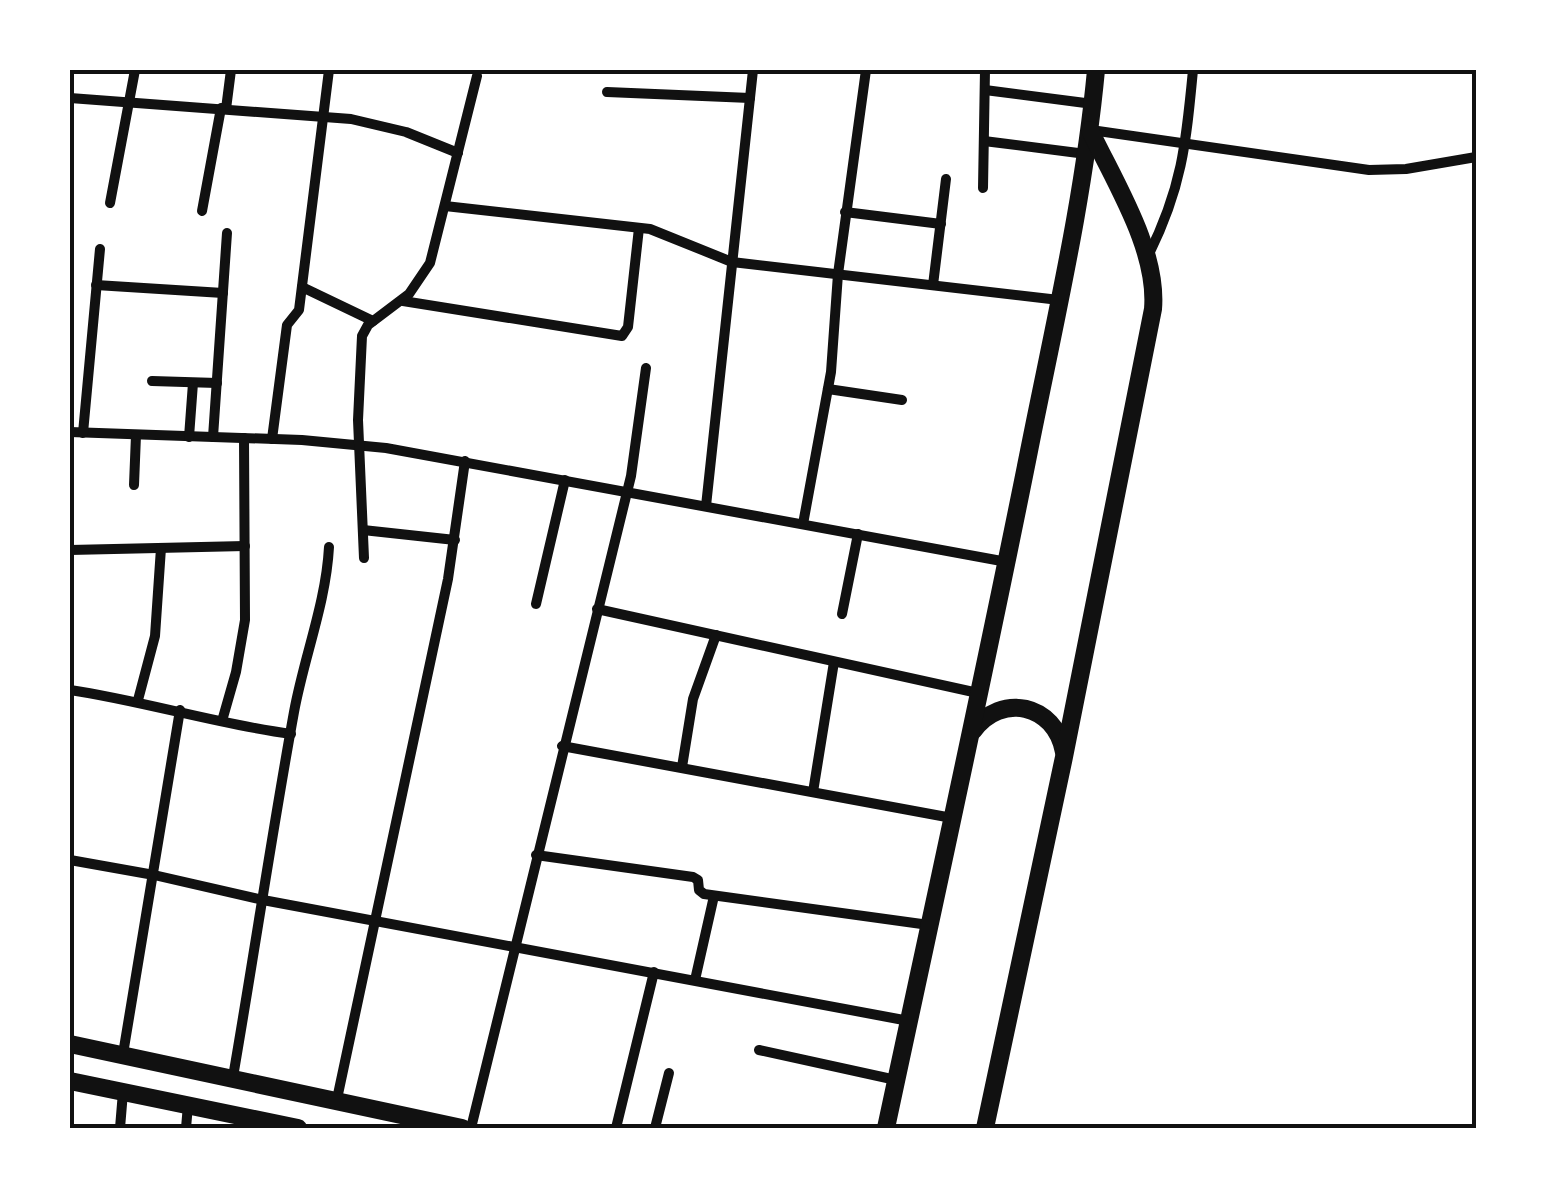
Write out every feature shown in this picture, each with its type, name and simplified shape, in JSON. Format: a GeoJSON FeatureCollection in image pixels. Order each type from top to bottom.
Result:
{"type":"FeatureCollection","features":[{"type":"Feature","properties":{"kind":"street"},"geometry":{"type":"LineString","coordinates":[[110,203],[135,70]]}},
{"type":"Feature","properties":{"kind":"street"},"geometry":{"type":"LineString","coordinates":[[202,211],[230,70]]}},
{"type":"Feature","properties":{"kind":"street"},"geometry":{"type":"LineString","coordinates":[[272,440],[287,325],[299,310],[328,70]]}},
{"type":"Feature","properties":{"kind":"street"},"geometry":{"type":"LineString","coordinates":[[706,506],[753,70]]}},
{"type":"Feature","properties":{"kind":"street"},"geometry":{"type":"LineString","coordinates":[[804,524],[828,389],[845,212],[866,70]]}},
{"type":"Feature","properties":{"kind":"street"},"geometry":{"type":"LineString","coordinates":[[983,188],[985,70]]}},
{"type":"Feature","properties":{"kind":"street"},"geometry":{"type":"LineString","coordinates":[[886,1128],[1007,562],[1086,154],[1096,70]]}},
{"type":"Feature","properties":{"kind":"street"},"geometry":{"type":"LineString","coordinates":[[1148,257],[1179,183],[1193,70]]}},
{"type":"Feature","properties":{"kind":"street"},"geometry":{"type":"LineString","coordinates":[[364,558],[359,445],[364,330],[403,301],[430,263],[478,76]]}},
{"type":"Feature","properties":{"kind":"street"},"geometry":{"type":"LineString","coordinates":[[984,90],[1092,104]]}},
{"type":"Feature","properties":{"kind":"street"},"geometry":{"type":"LineString","coordinates":[[607,92],[750,98]]}},
{"type":"Feature","properties":{"kind":"street"},"geometry":{"type":"LineString","coordinates":[[70,98],[323,115],[378,124],[458,154]]}},
{"type":"Feature","properties":{"kind":"street"},"geometry":{"type":"LineString","coordinates":[[1090,130],[1369,170],[1406,169],[1476,157]]}},
{"type":"Feature","properties":{"kind":"street"},"geometry":{"type":"LineString","coordinates":[[984,1128],[1064,758],[1153,309],[1154,288],[1148,257],[1090,130]]}},
{"type":"Feature","properties":{"kind":"street"},"geometry":{"type":"LineString","coordinates":[[984,140],[1086,154]]}},
{"type":"Feature","properties":{"kind":"street"},"geometry":{"type":"LineString","coordinates":[[933,285],[946,179]]}},
{"type":"Feature","properties":{"kind":"street"},"geometry":{"type":"LineString","coordinates":[[445,206],[662,232],[732,262],[1059,300]]}},
{"type":"Feature","properties":{"kind":"street"},"geometry":{"type":"LineString","coordinates":[[845,212],[940,224]]}},
{"type":"Feature","properties":{"kind":"street"},"geometry":{"type":"LineString","coordinates":[[403,301],[620,336],[628,327],[639,228]]}},
{"type":"Feature","properties":{"kind":"street"},"geometry":{"type":"LineString","coordinates":[[213,437],[227,233]]}},
{"type":"Feature","properties":{"kind":"street"},"geometry":{"type":"LineString","coordinates":[[83,433],[100,249]]}},
{"type":"Feature","properties":{"kind":"street"},"geometry":{"type":"LineString","coordinates":[[96,285],[223,293]]}},
{"type":"Feature","properties":{"kind":"street"},"geometry":{"type":"LineString","coordinates":[[302,287],[373,321]]}},
{"type":"Feature","properties":{"kind":"street"},"geometry":{"type":"LineString","coordinates":[[471,1128],[627,491],[646,368]]}},
{"type":"Feature","properties":{"kind":"street"},"geometry":{"type":"LineString","coordinates":[[152,381],[217,384]]}},
{"type":"Feature","properties":{"kind":"street"},"geometry":{"type":"LineString","coordinates":[[189,436],[193,383]]}},
{"type":"Feature","properties":{"kind":"street"},"geometry":{"type":"LineString","coordinates":[[828,389],[902,400]]}},
{"type":"Feature","properties":{"kind":"street"},"geometry":{"type":"LineString","coordinates":[[70,432],[359,445],[465,461],[1007,562]]}},
{"type":"Feature","properties":{"kind":"street"},"geometry":{"type":"LineString","coordinates":[[134,486],[136,435]]}},
{"type":"Feature","properties":{"kind":"street"},"geometry":{"type":"LineString","coordinates":[[222,721],[243,637],[244,438]]}},
{"type":"Feature","properties":{"kind":"street"},"geometry":{"type":"LineString","coordinates":[[337,1100],[455,540],[465,461]]}},
{"type":"Feature","properties":{"kind":"street"},"geometry":{"type":"LineString","coordinates":[[536,604],[565,480]]}},
{"type":"Feature","properties":{"kind":"street"},"geometry":{"type":"LineString","coordinates":[[363,530],[455,540]]}},
{"type":"Feature","properties":{"kind":"street"},"geometry":{"type":"LineString","coordinates":[[842,614],[858,534]]}},
{"type":"Feature","properties":{"kind":"street"},"geometry":{"type":"LineString","coordinates":[[70,550],[244,546]]}},
{"type":"Feature","properties":{"kind":"street"},"geometry":{"type":"LineString","coordinates":[[234,1077],[290,734],[324,588],[329,547]]}},
{"type":"Feature","properties":{"kind":"street"},"geometry":{"type":"LineString","coordinates":[[138,700],[154,636],[161,548]]}},
{"type":"Feature","properties":{"kind":"street"},"geometry":{"type":"LineString","coordinates":[[597,610],[978,693]]}},
{"type":"Feature","properties":{"kind":"street"},"geometry":{"type":"LineString","coordinates":[[682,767],[694,699],[716,635]]}},
{"type":"Feature","properties":{"kind":"street"},"geometry":{"type":"LineString","coordinates":[[813,792],[834,662]]}},
{"type":"Feature","properties":{"kind":"street"},"geometry":{"type":"LineString","coordinates":[[70,690],[138,700],[290,734]]}},
{"type":"Feature","properties":{"kind":"street"},"geometry":{"type":"LineString","coordinates":[[968,741],[986,716],[1008,707],[1023,708],[1038,712],[1055,728],[1064,758]]}},
{"type":"Feature","properties":{"kind":"street"},"geometry":{"type":"LineString","coordinates":[[123,1054],[180,710]]}},
{"type":"Feature","properties":{"kind":"street"},"geometry":{"type":"LineString","coordinates":[[562,746],[952,818]]}},
{"type":"Feature","properties":{"kind":"street"},"geometry":{"type":"LineString","coordinates":[[536,855],[693,877],[698,880],[702,894],[929,925]]}},
{"type":"Feature","properties":{"kind":"street"},"geometry":{"type":"LineString","coordinates":[[70,860],[262,900],[908,1021]]}},
{"type":"Feature","properties":{"kind":"street"},"geometry":{"type":"LineString","coordinates":[[695,980],[714,896]]}},
{"type":"Feature","properties":{"kind":"street"},"geometry":{"type":"LineString","coordinates":[[616,1128],[654,972]]}},
{"type":"Feature","properties":{"kind":"street"},"geometry":{"type":"LineString","coordinates":[[70,1044],[462,1128]]}},
{"type":"Feature","properties":{"kind":"street"},"geometry":{"type":"LineString","coordinates":[[759,1050],[896,1080]]}},
{"type":"Feature","properties":{"kind":"street"},"geometry":{"type":"LineString","coordinates":[[655,1128],[669,1072]]}},
{"type":"Feature","properties":{"kind":"street"},"geometry":{"type":"LineString","coordinates":[[70,1081],[298,1128]]}},
{"type":"Feature","properties":{"kind":"street"},"geometry":{"type":"LineString","coordinates":[[120,1128],[124,1092]]}},
{"type":"Feature","properties":{"kind":"street"},"geometry":{"type":"LineString","coordinates":[[186,1128],[188,1105]]}}]}
